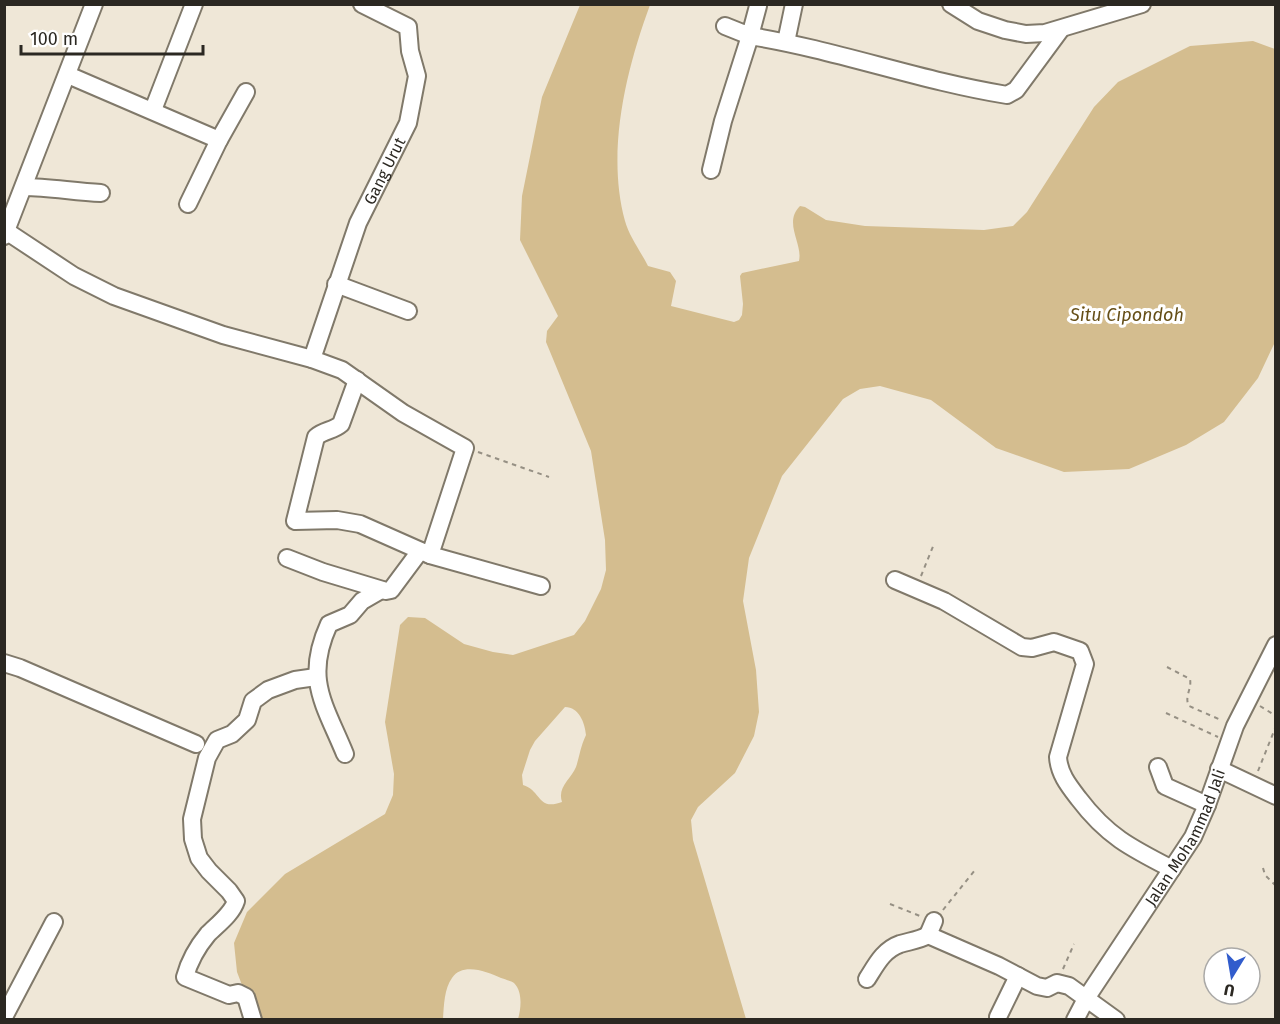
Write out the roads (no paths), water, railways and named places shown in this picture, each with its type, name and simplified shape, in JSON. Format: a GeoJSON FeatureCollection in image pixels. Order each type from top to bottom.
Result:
{"type":"FeatureCollection","features":[{"type":"Feature","properties":{"kind":"street"},"geometry":{"type":"LineString","coordinates":[[94,4],[5,234],[74,276],[114,296],[223,335],[312,359],[342,370],[403,412],[465,448],[425,553],[391,590],[381,590],[287,558]]}},
{"type":"Feature","properties":{"kind":"street"},"geometry":{"type":"LineString","coordinates":[[153,110],[194,4]]}},
{"type":"Feature","properties":{"kind":"street","name":"Gang Urut"},"geometry":{"type":"LineString","coordinates":[[312,359],[358,223],[408,123],[417,76],[410,51],[408,27],[362,4]]}},
{"type":"Feature","properties":{"kind":"street"},"geometry":{"type":"LineString","coordinates":[[786,42],[794,4]]}},
{"type":"Feature","properties":{"kind":"street"},"geometry":{"type":"LineString","coordinates":[[951,4],[978,21],[1026,34],[1061,29],[1142,4]]}},
{"type":"Feature","properties":{"kind":"street"},"geometry":{"type":"LineString","coordinates":[[711,170],[723,121],[758,6]]}},
{"type":"Feature","properties":{"kind":"street"},"geometry":{"type":"LineString","coordinates":[[724,26],[750,36],[786,42],[931,79],[1007,95],[1016,90],[1061,29]]}},
{"type":"Feature","properties":{"kind":"street"},"geometry":{"type":"LineString","coordinates":[[68,75],[219,140]]}},
{"type":"Feature","properties":{"kind":"street"},"geometry":{"type":"LineString","coordinates":[[188,204],[219,140],[246,92]]}},
{"type":"Feature","properties":{"kind":"street"},"geometry":{"type":"LineString","coordinates":[[24,187],[45,187],[62,191],[100,194]]}},
{"type":"Feature","properties":{"kind":"street"},"geometry":{"type":"LineString","coordinates":[[336,284],[408,311]]}},
{"type":"Feature","properties":{"kind":"street"},"geometry":{"type":"LineString","coordinates":[[357,380],[341,424],[336,429],[322,432],[316,437],[295,521],[337,520],[360,524],[425,553],[541,586]]}},
{"type":"Feature","properties":{"kind":"street"},"geometry":{"type":"LineString","coordinates":[[895,580],[944,601],[1022,647],[1032,648],[1054,642],[1080,651],[1085,664],[1058,757],[1059,765],[1068,785],[1101,825],[1133,849],[1172,869]]}},
{"type":"Feature","properties":{"kind":"street"},"geometry":{"type":"LineString","coordinates":[[345,754],[322,697],[316,676],[317,660],[329,624],[350,615],[362,601],[381,590]]}},
{"type":"Feature","properties":{"kind":"street","name":"Jalan Mohammad Jali"},"geometry":{"type":"LineString","coordinates":[[1075,1020],[1087,997],[1193,837],[1232,734],[1275,645]]}},
{"type":"Feature","properties":{"kind":"street"},"geometry":{"type":"LineString","coordinates":[[4,663],[196,744]]}},
{"type":"Feature","properties":{"kind":"street"},"geometry":{"type":"LineString","coordinates":[[253,1020],[246,997],[238,993],[229,995],[186,977],[196,951],[233,909],[236,901],[199,858],[192,819],[207,758],[218,740],[232,734],[247,720],[253,701],[268,690],[295,680],[316,676]]}},
{"type":"Feature","properties":{"kind":"street"},"geometry":{"type":"LineString","coordinates":[[1158,767],[1165,786],[1207,805]]}},
{"type":"Feature","properties":{"kind":"street"},"geometry":{"type":"LineString","coordinates":[[1219,769],[1275,796]]}},
{"type":"Feature","properties":{"kind":"street"},"geometry":{"type":"LineString","coordinates":[[4,1017],[54,922]]}},
{"type":"Feature","properties":{"kind":"street"},"geometry":{"type":"LineString","coordinates":[[867,979],[882,956],[888,951],[931,928],[1037,986],[1047,988],[1057,983],[1069,986],[1116,1020]]}},
{"type":"Feature","properties":{"kind":"street"},"geometry":{"type":"LineString","coordinates":[[998,1017],[1018,976]]}},
{"type":"Feature","properties":{"kind":"water","name":"Situ Cipondoh"},"geometry":{"type":"Polygon","coordinates":[[[580,5],[650,5],[633,56],[621,112],[618,167],[625,221],[648,266],[670,272],[676,281],[671,306],[734,322],[742,315],[740,276],[742,273],[799,261],[793,219],[800,206],[826,220],[865,226],[984,230],[1013,226],[1027,212],[1094,107],[1118,82],[1190,46],[1253,41],[1275,49],[1275,342],[1258,378],[1224,422],[1186,445],[1129,469],[1064,472],[996,448],[931,400],[880,386],[860,389],[843,399],[782,476],[749,558],[743,601],[756,670],[759,712],[754,736],[735,773],[698,807],[691,820],[693,840],[746,1019],[518,1019],[520,996],[514,983],[482,971],[469,969],[457,973],[449,982],[443,1019],[255,1019],[237,972],[234,943],[247,912],[285,874],[385,814],[393,795],[394,774],[385,722],[400,625],[408,617],[425,618],[464,644],[513,655],[574,635],[585,621],[601,589],[606,570],[605,540],[591,451],[546,342],[547,331],[558,316],[520,240],[522,196],[542,97],[580,5]],[[565,707],[535,741],[522,775],[523,785],[534,791],[548,804],[562,802],[561,792],[576,767],[586,735],[580,716],[565,707]]]}}]}
